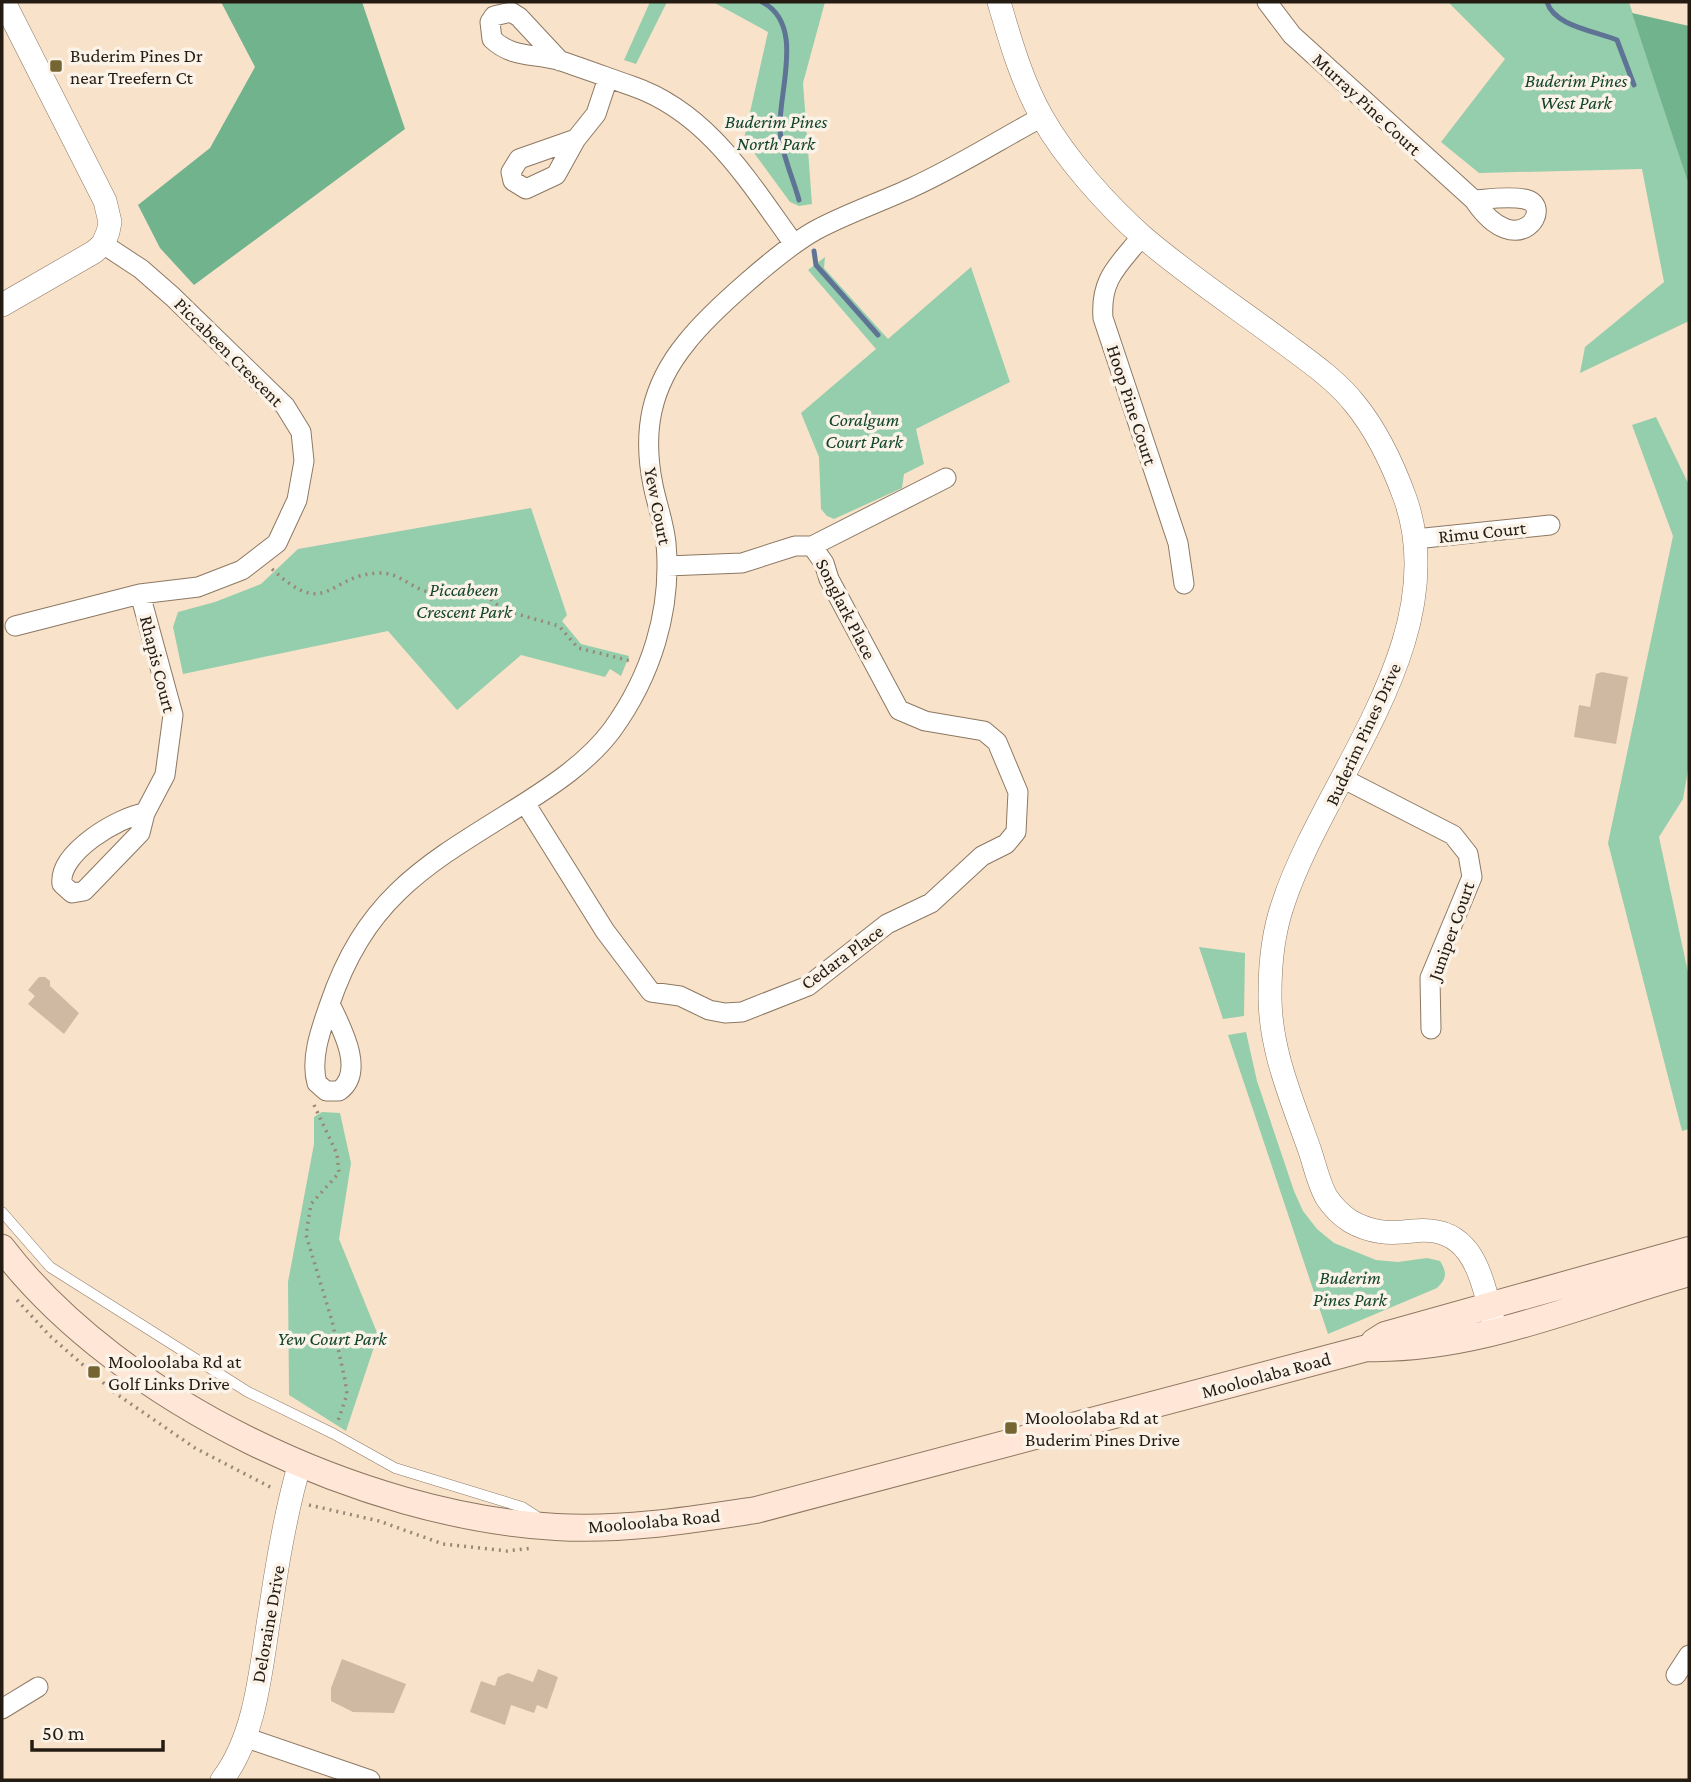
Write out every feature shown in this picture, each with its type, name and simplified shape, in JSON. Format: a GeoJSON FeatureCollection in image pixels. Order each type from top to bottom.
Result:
{"type":"FeatureCollection","features":[{"type":"Feature","properties":{"kind":"main road","name":"Mooloolaba Road"},"geometry":{"type":"LineString","coordinates":[[2,1248],[55,1308],[96,1345],[218,1423],[300,1463],[369,1488],[463,1501],[554,1527],[601,1528],[664,1523],[756,1510],[1367,1348],[1385,1335],[1492,1318],[1686,1258]]}},
{"type":"Feature","properties":{"kind":"street"},"geometry":{"type":"LineString","coordinates":[[2,305],[78,262],[103,244],[110,222],[105,201],[4,2]]}},
{"type":"Feature","properties":{"kind":"street","name":"Buderim Pines Drive"},"geometry":{"type":"LineString","coordinates":[[999,2],[1013,49],[1042,117],[1090,182],[1142,236],[1313,365],[1355,403],[1383,447],[1406,501],[1415,539],[1412,616],[1393,675],[1283,904],[1272,951],[1269,998],[1272,1034],[1326,1196],[1342,1216],[1369,1230],[1386,1234],[1436,1231],[1458,1239],[1474,1261],[1492,1318]]}},
{"type":"Feature","properties":{"kind":"street","name":"Murray Pine Court"},"geometry":{"type":"LineString","coordinates":[[1267,2],[1292,35],[1474,200]]}},
{"type":"Feature","properties":{"kind":"street"},"geometry":{"type":"LineString","coordinates":[[560,61],[652,94],[703,127],[729,155],[794,244]]}},
{"type":"Feature","properties":{"kind":"street"},"geometry":{"type":"LineString","coordinates":[[576,139],[596,114],[608,78]]}},
{"type":"Feature","properties":{"kind":"street","name":"Yew Court"},"geometry":{"type":"LineString","coordinates":[[330,1004],[337,980],[358,939],[394,894],[426,866],[525,803],[597,748],[633,696],[648,667],[662,621],[667,566],[665,530],[647,449],[649,415],[660,383],[689,338],[794,244],[854,211],[914,186],[1042,117]]}},
{"type":"Feature","properties":{"kind":"street","name":"Hoop Pine Court"},"geometry":{"type":"LineString","coordinates":[[1142,236],[1106,281],[1102,297],[1104,318],[1178,543],[1184,584]]}},
{"type":"Feature","properties":{"kind":"street","name":"Piccabeen Crescent"},"geometry":{"type":"LineString","coordinates":[[15,626],[140,594],[198,587],[242,570],[277,543],[297,500],[304,461],[300,432],[285,405],[173,297],[141,269],[103,244]]}},
{"type":"Feature","properties":{"kind":"street"},"geometry":{"type":"LineString","coordinates":[[812,546],[946,478]]}},
{"type":"Feature","properties":{"kind":"street","name":"Rimu Court"},"geometry":{"type":"LineString","coordinates":[[1415,539],[1550,525]]}},
{"type":"Feature","properties":{"kind":"street","name":"Songlark Place"},"geometry":{"type":"LineString","coordinates":[[667,566],[742,563],[794,546],[812,546],[899,710],[925,721],[960,726]]}},
{"type":"Feature","properties":{"kind":"street","name":"Rhapis Court"},"geometry":{"type":"LineString","coordinates":[[140,594],[173,715],[165,775],[145,813],[140,833],[84,891],[72,893],[62,884],[61,875],[67,860],[128,815],[145,813]]}},
{"type":"Feature","properties":{"kind":"street","name":"Cedara Place"},"geometry":{"type":"LineString","coordinates":[[525,803],[606,931],[651,992],[680,996],[709,1010],[741,1012],[808,986],[887,924],[931,903],[982,856],[1006,844],[1016,832],[1018,792],[997,742],[984,731],[960,726]]}},
{"type":"Feature","properties":{"kind":"street","name":"Juniper Court"},"geometry":{"type":"LineString","coordinates":[[1344,779],[1452,835],[1468,854],[1472,877],[1430,978],[1431,1029]]}},
{"type":"Feature","properties":{"kind":"street","name":"Deloraine Drive"},"geometry":{"type":"LineString","coordinates":[[222,1780],[244,1737],[259,1683],[290,1496],[300,1463]]}},
{"type":"Feature","properties":{"kind":"street"},"geometry":{"type":"LineString","coordinates":[[1675,1675],[1689,1655]]}},
{"type":"Feature","properties":{"kind":"street"},"geometry":{"type":"LineString","coordinates":[[2,1709],[38,1687]]}},
{"type":"Feature","properties":{"kind":"street"},"geometry":{"type":"LineString","coordinates":[[244,1737],[370,1780]]}},
{"type":"Feature","properties":{"kind":"lane"},"geometry":{"type":"LineString","coordinates":[[2,1212],[50,1268],[74,1285],[248,1392],[463,1501]]}},
{"type":"Feature","properties":{"kind":"path"},"geometry":{"type":"LineString","coordinates":[[259,557],[283,579],[305,592],[322,594],[356,576],[381,572],[396,575],[426,592],[481,591],[503,610],[559,626],[578,648],[636,662]]}},
{"type":"Feature","properties":{"kind":"path"},"geometry":{"type":"LineString","coordinates":[[310,1099],[337,1154],[339,1173],[311,1204],[306,1235],[329,1310],[347,1394],[334,1434]]}},
{"type":"Feature","properties":{"kind":"green space"},"geometry":{"type":"Polygon","coordinates":[[[221,2],[362,2],[405,129],[194,285],[160,248],[138,205],[210,148],[255,67],[221,2]]]}},
{"type":"Feature","properties":{"kind":"green space"},"geometry":{"type":"Polygon","coordinates":[[[650,2],[667,2],[636,64],[624,60],[650,2]]]}},
{"type":"Feature","properties":{"kind":"green space","name":"Buderim Pines North Park"},"geometry":{"type":"Polygon","coordinates":[[[713,2],[825,2],[803,83],[812,204],[799,206],[790,202],[744,139],[768,32],[713,2]]]}},
{"type":"Feature","properties":{"kind":"green space","name":"Buderim Pines West Park"},"geometry":{"type":"Polygon","coordinates":[[[1448,2],[1629,2],[1689,186],[1689,321],[1580,373],[1585,347],[1664,282],[1642,169],[1479,173],[1441,142],[1505,59],[1448,2]]]}},
{"type":"Feature","properties":{"kind":"green space"},"geometry":{"type":"Polygon","coordinates":[[[1632,13],[1689,26],[1689,186],[1632,13]]]}},
{"type":"Feature","properties":{"kind":"green space","name":"Coralgum Court Park"},"geometry":{"type":"Polygon","coordinates":[[[825,257],[824,268],[888,339],[971,267],[1010,382],[916,429],[924,464],[904,474],[902,488],[834,519],[821,509],[819,457],[801,413],[876,349],[808,270],[825,257]]]}},
{"type":"Feature","properties":{"kind":"green space"},"geometry":{"type":"Polygon","coordinates":[[[1656,417],[1689,485],[1689,764],[1683,799],[1659,837],[1689,977],[1689,1129],[1682,1131],[1608,843],[1673,536],[1632,425],[1656,417]]]}},
{"type":"Feature","properties":{"kind":"green space","name":"Piccabeen Crescent Park"},"geometry":{"type":"Polygon","coordinates":[[[531,508],[567,615],[562,621],[581,644],[629,656],[621,676],[610,669],[605,677],[521,655],[457,710],[388,631],[183,674],[173,627],[178,612],[215,602],[261,584],[298,549],[531,508]]]}},
{"type":"Feature","properties":{"kind":"green space"},"geometry":{"type":"Polygon","coordinates":[[[1199,947],[1245,953],[1244,1016],[1223,1019],[1199,947]]]}},
{"type":"Feature","properties":{"kind":"green space","name":"Buderim Pines Park"},"geometry":{"type":"Polygon","coordinates":[[[1246,1032],[1257,1081],[1303,1211],[1317,1229],[1334,1243],[1376,1260],[1398,1262],[1427,1258],[1440,1261],[1445,1275],[1437,1288],[1328,1334],[1228,1035],[1246,1032]]]}},
{"type":"Feature","properties":{"kind":"green space","name":"Yew Court Park"},"geometry":{"type":"Polygon","coordinates":[[[322,1112],[340,1113],[351,1163],[339,1239],[378,1335],[346,1431],[289,1395],[288,1282],[314,1144],[314,1117],[322,1112]]]}},
{"type":"Feature","properties":{"kind":"building"},"geometry":{"type":"Polygon","coordinates":[[[1602,672],[1628,677],[1616,744],[1574,737],[1579,705],[1590,707],[1596,674],[1602,672]]]}},
{"type":"Feature","properties":{"kind":"building"},"geometry":{"type":"Polygon","coordinates":[[[39,977],[50,981],[50,986],[79,1013],[64,1034],[28,1004],[35,996],[28,990],[39,977]]]}},
{"type":"Feature","properties":{"kind":"building"},"geometry":{"type":"Polygon","coordinates":[[[342,1659],[406,1684],[394,1713],[353,1712],[331,1701],[331,1688],[342,1659]]]}},
{"type":"Feature","properties":{"kind":"building"},"geometry":{"type":"Polygon","coordinates":[[[538,1669],[558,1677],[547,1709],[537,1705],[534,1713],[511,1705],[505,1725],[470,1712],[481,1681],[495,1686],[498,1677],[508,1673],[533,1682],[538,1669]]]}},
{"type":"Feature","properties":{"kind":"waterway"},"geometry":{"type":"LineString","coordinates":[[762,2],[775,12],[783,25],[786,41],[787,58],[780,127],[784,154],[799,200]]}},
{"type":"Feature","properties":{"kind":"waterway"},"geometry":{"type":"LineString","coordinates":[[1547,2],[1551,10],[1566,22],[1617,40],[1634,85]]}},
{"type":"Feature","properties":{"kind":"waterway"},"geometry":{"type":"LineString","coordinates":[[814,251],[816,265],[878,335]]}},
{"type":"Feature","properties":{"kind":"place","name":"Buderim Pines Dr near Treefern Ct"},"geometry":{"type":"Point","coordinates":[56,66]}},
{"type":"Feature","properties":{"kind":"place","name":"Mooloolaba Rd at Golf Links Drive"},"geometry":{"type":"Point","coordinates":[94,1372]}},
{"type":"Feature","properties":{"kind":"place","name":"Mooloolaba Rd at Buderim Pines Drive"},"geometry":{"type":"Point","coordinates":[1011,1428]}}]}
